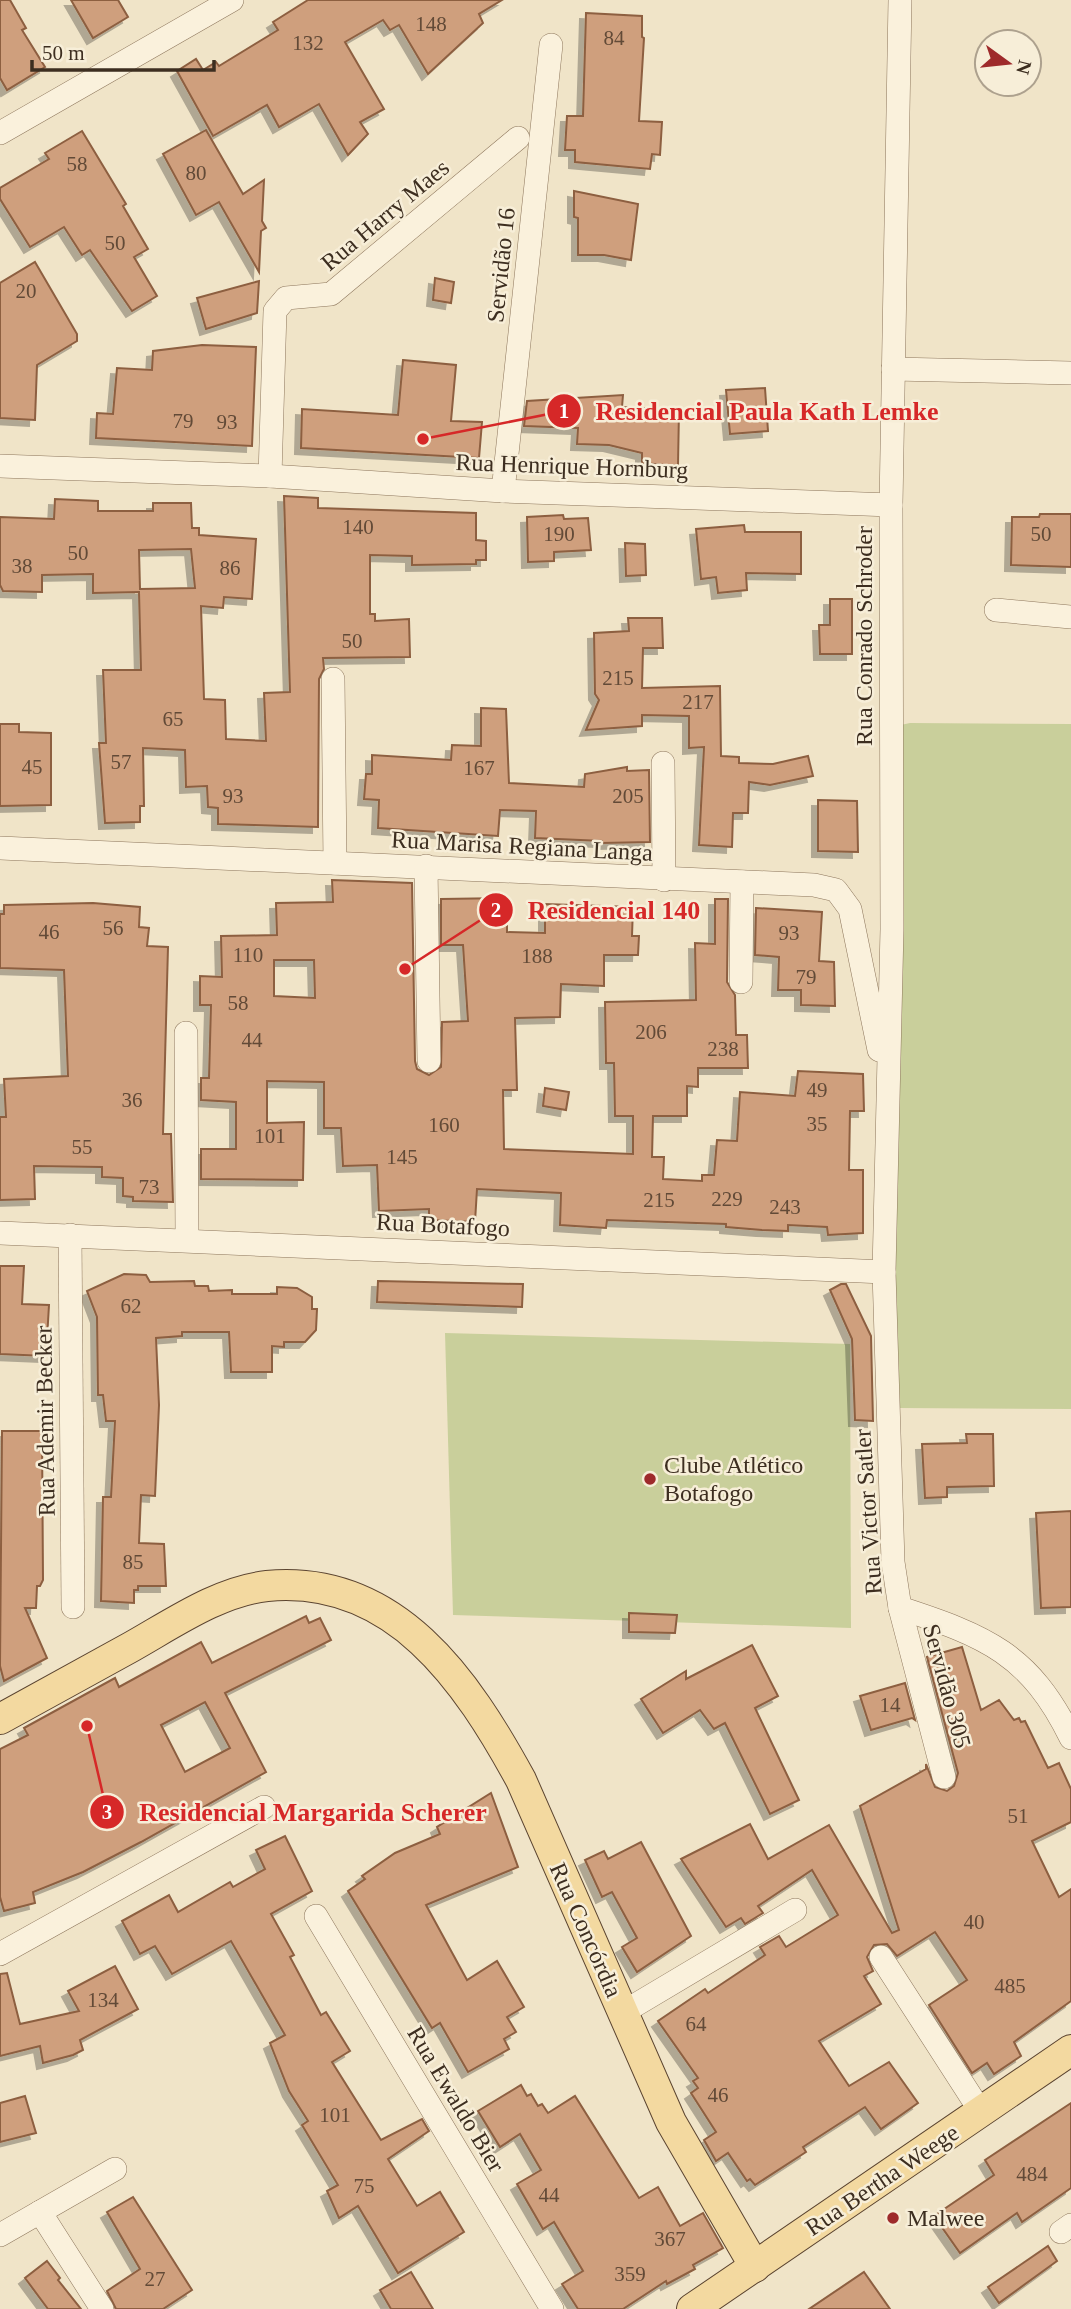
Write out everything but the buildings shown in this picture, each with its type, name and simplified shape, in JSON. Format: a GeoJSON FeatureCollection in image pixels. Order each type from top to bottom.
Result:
{"type":"FeatureCollection","features":[{"type":"Feature","properties":{"kind":"main road","name":"Rua Concórdia"},"geometry":{"type":"LineString","coordinates":[[0,1718],[222,1599],[265,1586],[311,1586],[356,1598],[390,1615],[437,1655],[498,1738],[521,1780],[671,2122],[755,2266]]}},
{"type":"Feature","properties":{"kind":"main road","name":"Rua Bertha Weege"},"geometry":{"type":"LineString","coordinates":[[692,2309],[1071,2050]]}},
{"type":"Feature","properties":{"kind":"street"},"geometry":{"type":"LineString","coordinates":[[0,134],[232,0]]}},
{"type":"Feature","properties":{"kind":"street","name":"Rua Conrado Schroder"},"geometry":{"type":"LineString","coordinates":[[884,1272],[886,1088],[892,929],[891,505],[900,0]]}},
{"type":"Feature","properties":{"kind":"street","name":"Servidão 16"},"geometry":{"type":"LineString","coordinates":[[503,491],[551,46]]}},
{"type":"Feature","properties":{"kind":"street","name":"Rua Harry Maes"},"geometry":{"type":"LineString","coordinates":[[270,476],[275,311],[286,298],[331,294],[518,138]]}},
{"type":"Feature","properties":{"kind":"street"},"geometry":{"type":"LineString","coordinates":[[893,369],[1071,373]]}},
{"type":"Feature","properties":{"kind":"street","name":"Rua Henrique Hornburg"},"geometry":{"type":"LineString","coordinates":[[0,466],[270,476],[503,491],[891,505]]}},
{"type":"Feature","properties":{"kind":"street"},"geometry":{"type":"LineString","coordinates":[[996,610],[1071,617]]}},
{"type":"Feature","properties":{"kind":"street"},"geometry":{"type":"LineString","coordinates":[[333,679],[335,863]]}},
{"type":"Feature","properties":{"kind":"street"},"geometry":{"type":"LineString","coordinates":[[663,763],[664,880]]}},
{"type":"Feature","properties":{"kind":"street","name":"Rua Marisa Regiana Langa"},"geometry":{"type":"LineString","coordinates":[[0,848],[814,885],[836,891],[850,909],[886,1088]]}},
{"type":"Feature","properties":{"kind":"street"},"geometry":{"type":"LineString","coordinates":[[426,866],[429,1061]]}},
{"type":"Feature","properties":{"kind":"street"},"geometry":{"type":"LineString","coordinates":[[741,982],[742,882]]}},
{"type":"Feature","properties":{"kind":"street"},"geometry":{"type":"LineString","coordinates":[[187,1033],[187,1240]]}},
{"type":"Feature","properties":{"kind":"street","name":"Rua Botafogo"},"geometry":{"type":"LineString","coordinates":[[0,1233],[884,1272]]}},
{"type":"Feature","properties":{"kind":"street","name":"Rua Ademir Becker"},"geometry":{"type":"LineString","coordinates":[[70,1235],[74,1607]]}},
{"type":"Feature","properties":{"kind":"street","name":"Rua Victor Satler"},"geometry":{"type":"LineString","coordinates":[[884,1272],[893,1562],[900,1608],[944,1622],[1011,1656],[1037,1680],[1058,1711],[1071,1738]]}},
{"type":"Feature","properties":{"kind":"street","name":"Servidão 305"},"geometry":{"type":"LineString","coordinates":[[900,1608],[944,1777]]}},
{"type":"Feature","properties":{"kind":"street"},"geometry":{"type":"LineString","coordinates":[[0,1954],[264,1807]]}},
{"type":"Feature","properties":{"kind":"street"},"geometry":{"type":"LineString","coordinates":[[622,2013],[794,1910]]}},
{"type":"Feature","properties":{"kind":"street","name":"Rua Ewaldo Bier"},"geometry":{"type":"LineString","coordinates":[[316,1916],[552,2309]]}},
{"type":"Feature","properties":{"kind":"street"},"geometry":{"type":"LineString","coordinates":[[881,1957],[981,2112]]}},
{"type":"Feature","properties":{"kind":"street"},"geometry":{"type":"LineString","coordinates":[[0,2235],[115,2169]]}},
{"type":"Feature","properties":{"kind":"street"},"geometry":{"type":"LineString","coordinates":[[40,2212],[102,2309]]}},
{"type":"Feature","properties":{"kind":"green space"},"geometry":{"type":"Polygon","coordinates":[[[910,723],[1071,724],[1071,1409],[897,1408],[894,1081],[896,726],[910,723]]]}},
{"type":"Feature","properties":{"kind":"green space","name":"Clube Atlético Botafogo"},"geometry":{"type":"Polygon","coordinates":[[[445,1333],[850,1344],[851,1628],[453,1615],[445,1333]]]}},
{"type":"Feature","properties":{"kind":"place","name":"Residencial Paula Kath Lemke"},"geometry":{"type":"Point","coordinates":[423,439]}},
{"type":"Feature","properties":{"kind":"place","name":"Residencial 140"},"geometry":{"type":"Point","coordinates":[405,969]}},
{"type":"Feature","properties":{"kind":"place","name":"Clube Atlético Botafogo"},"geometry":{"type":"Point","coordinates":[650,1479]}},
{"type":"Feature","properties":{"kind":"place","name":"Residencial Margarida Scherer"},"geometry":{"type":"Point","coordinates":[87,1726]}},
{"type":"Feature","properties":{"kind":"place","name":"Malwee"},"geometry":{"type":"Point","coordinates":[893,2218]}}]}
